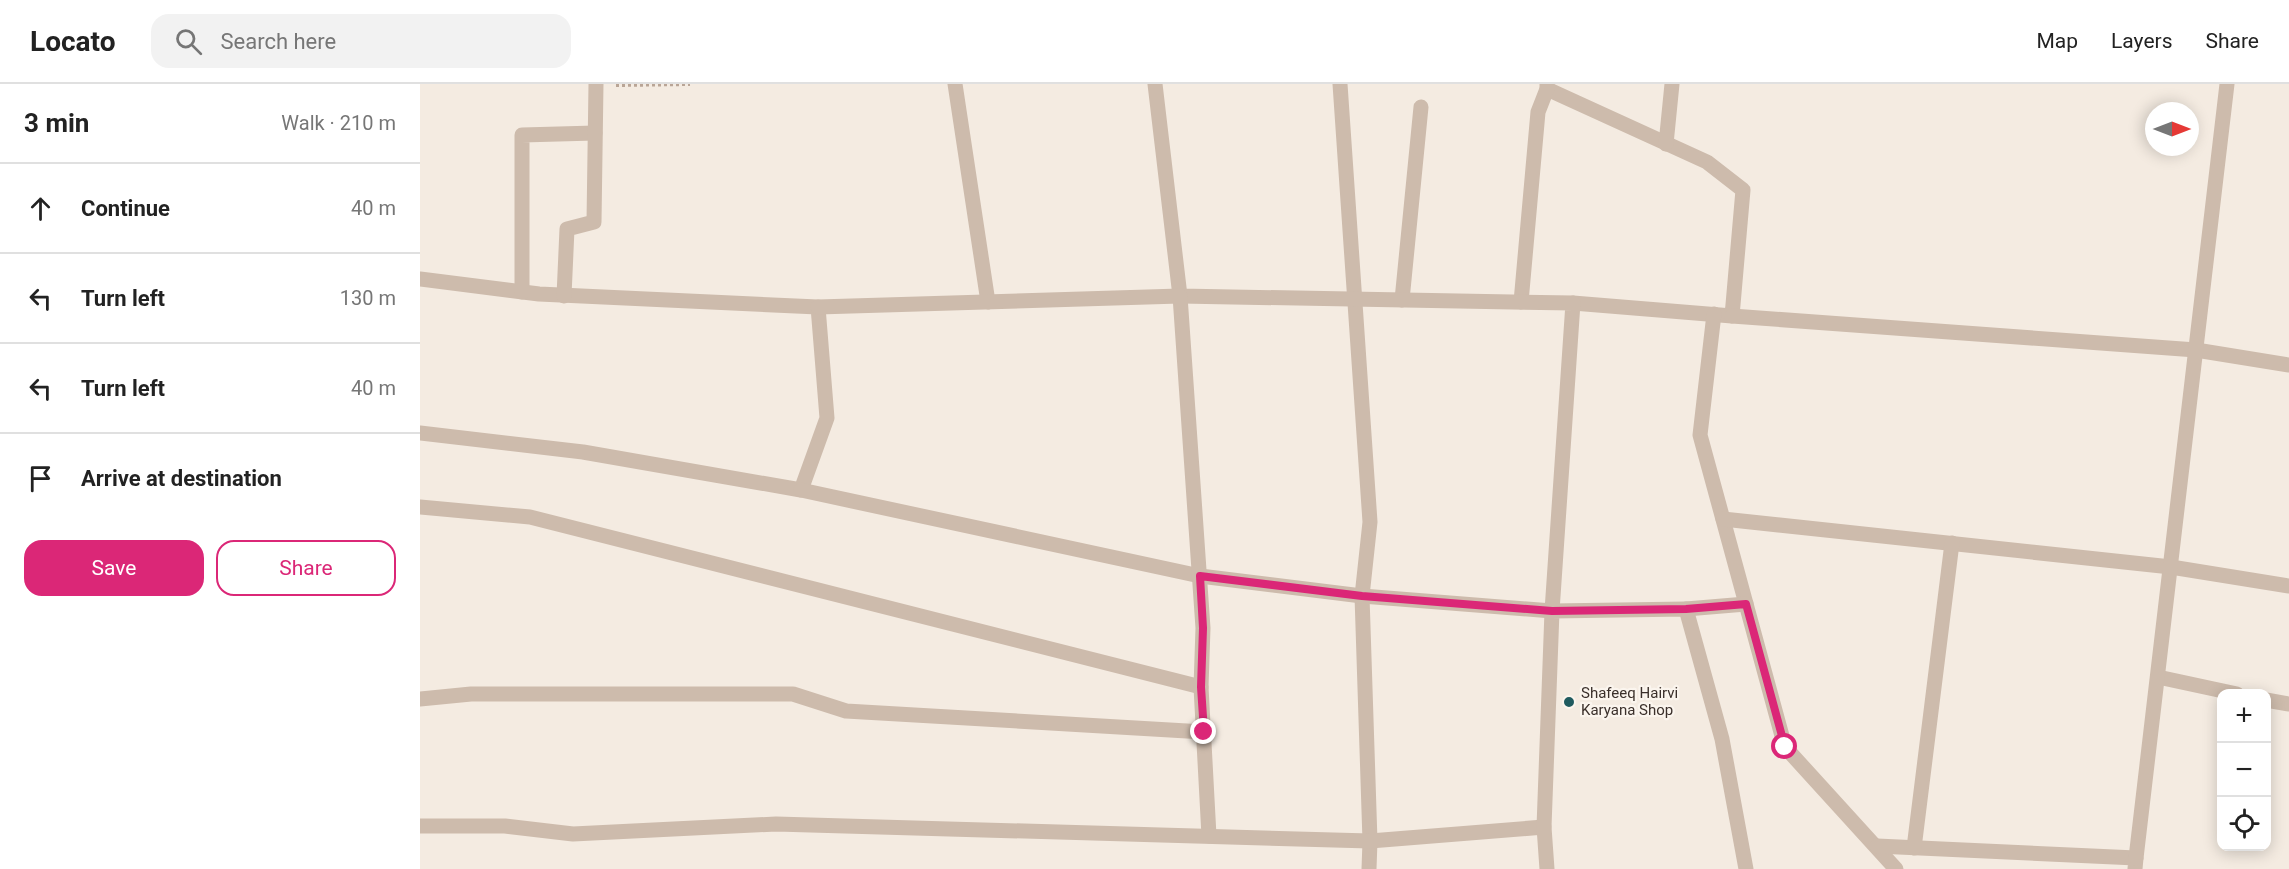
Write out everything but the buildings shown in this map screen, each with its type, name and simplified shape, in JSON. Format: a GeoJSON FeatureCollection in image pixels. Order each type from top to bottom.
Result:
{"type":"FeatureCollection","features":[{"type":"Feature","properties":{"kind":"street"},"geometry":{"type":"LineString","coordinates":[[955,84],[988,302]]}},
{"type":"Feature","properties":{"kind":"street"},"geometry":{"type":"LineString","coordinates":[[1155,84],[1180,296],[1203,628],[1201,687],[1209,836]]}},
{"type":"Feature","properties":{"kind":"street"},"geometry":{"type":"LineString","coordinates":[[1340,84],[1370,522],[1362,596],[1369,869]]}},
{"type":"Feature","properties":{"kind":"street"},"geometry":{"type":"LineString","coordinates":[[1666,144],[1672,84]]}},
{"type":"Feature","properties":{"kind":"street"},"geometry":{"type":"LineString","coordinates":[[1876,846],[2049,861],[2136,863],[2227,84]]}},
{"type":"Feature","properties":{"kind":"street"},"geometry":{"type":"LineString","coordinates":[[564,296],[567,229],[594,222],[596,85]]}},
{"type":"Feature","properties":{"kind":"street"},"geometry":{"type":"LineString","coordinates":[[1521,302],[1538,112],[1547,87],[1707,162],[1743,190],[1732,316]]}},
{"type":"Feature","properties":{"kind":"street"},"geometry":{"type":"LineString","coordinates":[[1402,300],[1421,107]]}},
{"type":"Feature","properties":{"kind":"street"},"geometry":{"type":"LineString","coordinates":[[522,292],[522,135],[595,133]]}},
{"type":"Feature","properties":{"kind":"street"},"geometry":{"type":"LineString","coordinates":[[420,279],[564,296],[818,307],[1180,296],[1573,303],[2196,350],[2289,364]]}},
{"type":"Feature","properties":{"kind":"street"},"geometry":{"type":"LineString","coordinates":[[1547,869],[1544,827],[1552,611],[1573,303]]}},
{"type":"Feature","properties":{"kind":"street"},"geometry":{"type":"LineString","coordinates":[[801,490],[827,418],[818,307]]}},
{"type":"Feature","properties":{"kind":"street"},"geometry":{"type":"LineString","coordinates":[[1714,314],[1700,435],[1785,747],[1896,869]]}},
{"type":"Feature","properties":{"kind":"street"},"geometry":{"type":"LineString","coordinates":[[420,433],[583,452],[801,490],[1200,576],[1362,596],[1552,611],[1686,609],[1746,604]]}},
{"type":"Feature","properties":{"kind":"street"},"geometry":{"type":"LineString","coordinates":[[420,507],[530,518],[1201,687]]}},
{"type":"Feature","properties":{"kind":"street"},"geometry":{"type":"LineString","coordinates":[[1723,519],[2170,567],[2289,586]]}},
{"type":"Feature","properties":{"kind":"street"},"geometry":{"type":"LineString","coordinates":[[1914,848],[1952,543]]}},
{"type":"Feature","properties":{"kind":"street"},"geometry":{"type":"LineString","coordinates":[[1686,609],[1722,739],[1746,869]]}},
{"type":"Feature","properties":{"kind":"street"},"geometry":{"type":"LineString","coordinates":[[2158,677],[2217,689]]}},
{"type":"Feature","properties":{"kind":"street"},"geometry":{"type":"LineString","coordinates":[[420,699],[471,694],[793,694],[846,711],[1204,732]]}},
{"type":"Feature","properties":{"kind":"street"},"geometry":{"type":"LineString","coordinates":[[2271,701],[2289,704]]}},
{"type":"Feature","properties":{"kind":"street"},"geometry":{"type":"LineString","coordinates":[[420,826],[505,826],[573,834],[776,824],[1370,841],[1544,827]]}},
{"type":"Feature","properties":{"kind":"path"},"geometry":{"type":"LineString","coordinates":[[596,85],[690,84]]}},
{"type":"Feature","properties":{"kind":"place","name":"Shafeeq Hairvi Karyana Shop"},"geometry":{"type":"Point","coordinates":[1569,702]}},
{"type":"Feature","properties":{"kind":"route"},"geometry":{"type":"LineString","coordinates":[[1204,732],[1201,687],[1203,628],[1200,576],[1362,596],[1552,611],[1686,609],[1746,604],[1785,747]]}}]}
